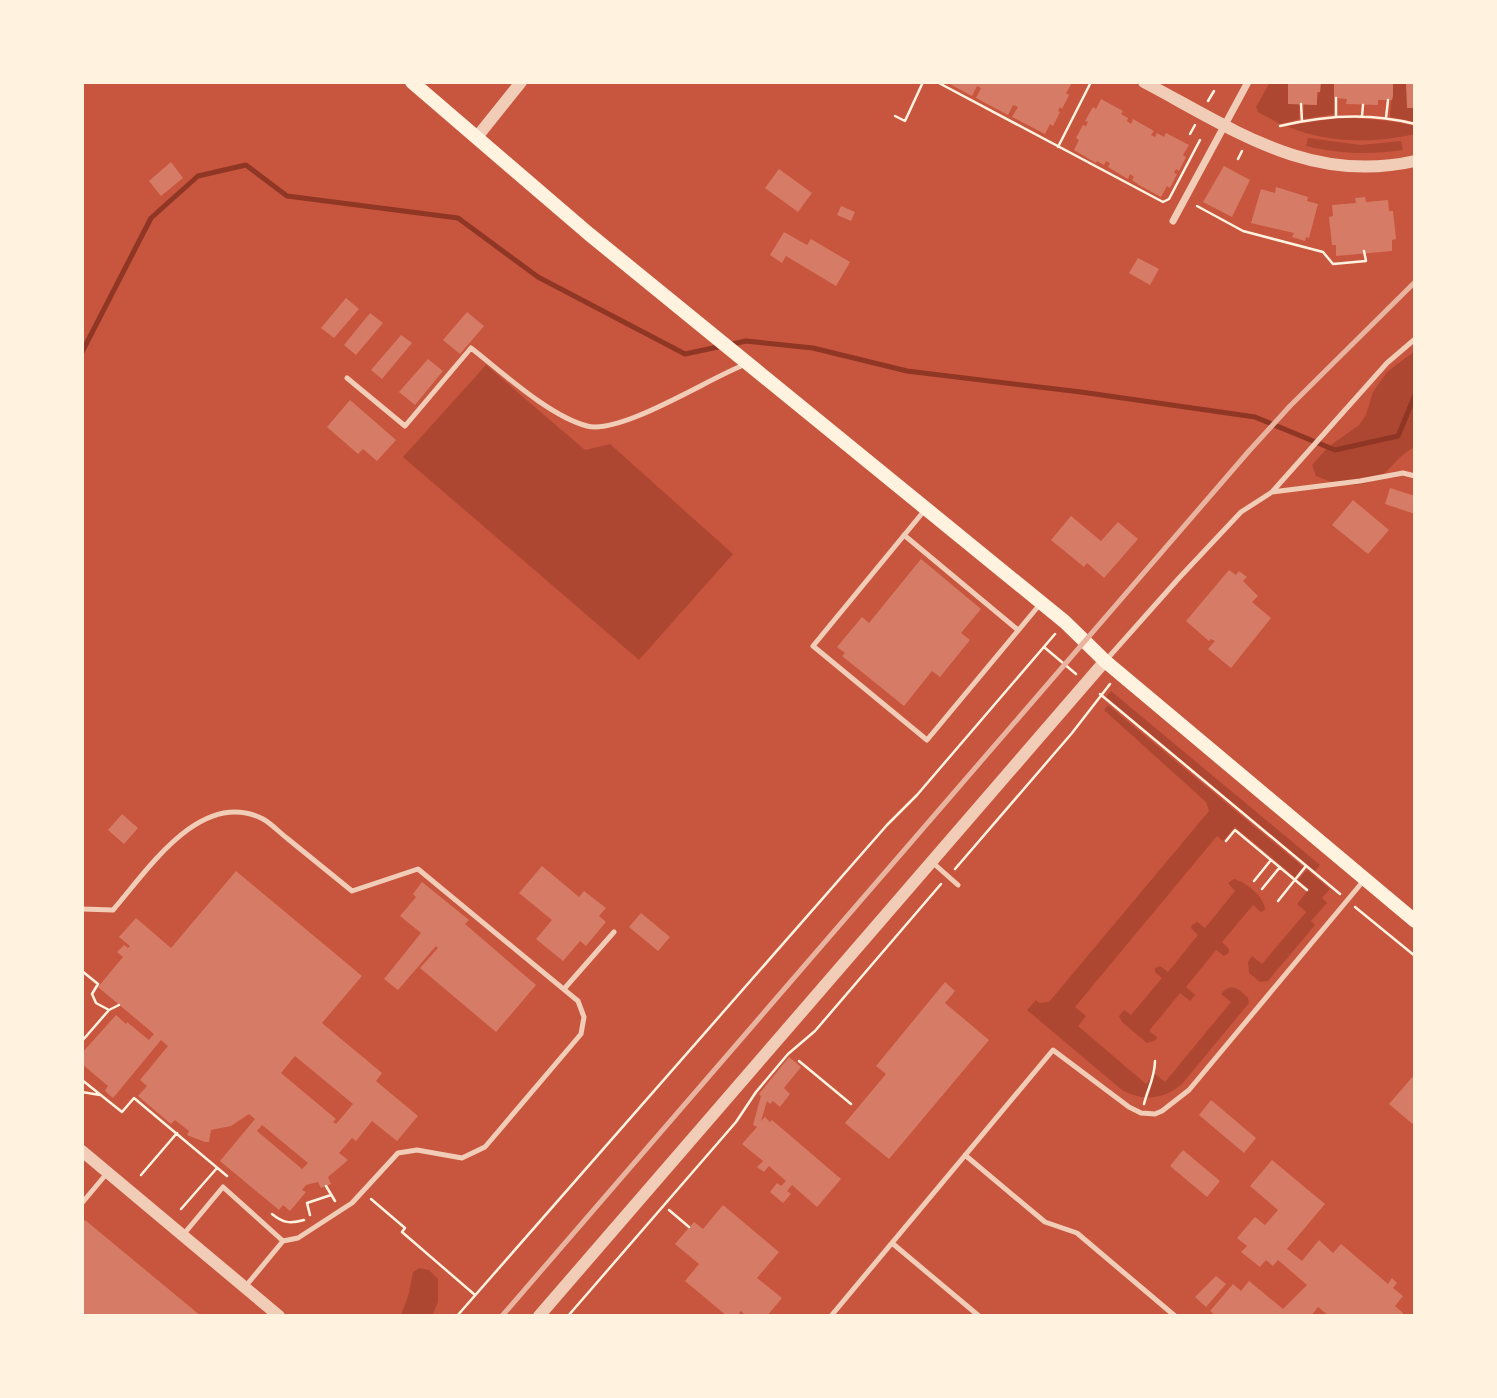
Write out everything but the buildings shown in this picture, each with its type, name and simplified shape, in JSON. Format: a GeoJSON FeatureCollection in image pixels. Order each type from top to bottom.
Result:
{"type":"FeatureCollection","features":[{"type":"Feature","properties":{"kind":"main road"},"geometry":{"type":"LineString","coordinates":[[412,82],[589,234],[1065,622],[1105,662],[1415,921]]}},
{"type":"Feature","properties":{"kind":"street"},"geometry":{"type":"LineString","coordinates":[[477,136],[521,82]]}},
{"type":"Feature","properties":{"kind":"street"},"geometry":{"type":"LineString","coordinates":[[1144,82],[1292,157],[1323,164],[1381,166],[1415,161]]}},
{"type":"Feature","properties":{"kind":"street"},"geometry":{"type":"LineString","coordinates":[[1173,221],[1248,82]]}},
{"type":"Feature","properties":{"kind":"street"},"geometry":{"type":"LineString","coordinates":[[539,1316],[1105,662]]}},
{"type":"Feature","properties":{"kind":"street"},"geometry":{"type":"LineString","coordinates":[[82,1150],[279,1316]]}},
{"type":"Feature","properties":{"kind":"lane"},"geometry":{"type":"LineString","coordinates":[[1105,662],[1241,512],[1272,492],[1387,363],[1415,339]]}},
{"type":"Feature","properties":{"kind":"lane"},"geometry":{"type":"LineString","coordinates":[[347,378],[405,426],[471,348],[562,414],[596,427],[622,422],[645,413],[721,373],[743,358]]}},
{"type":"Feature","properties":{"kind":"lane"},"geometry":{"type":"LineString","coordinates":[[1272,492],[1403,473],[1415,476]]}},
{"type":"Feature","properties":{"kind":"lane"},"geometry":{"type":"LineString","coordinates":[[926,508],[813,646],[927,740],[1041,603]]}},
{"type":"Feature","properties":{"kind":"lane"},"geometry":{"type":"LineString","coordinates":[[904,535],[1018,630]]}},
{"type":"Feature","properties":{"kind":"lane"},"geometry":{"type":"LineString","coordinates":[[82,909],[113,910],[172,843],[190,828],[214,815],[243,812],[263,820],[352,891],[418,869],[578,1001],[582,1010],[584,1017],[581,1034],[493,1140],[475,1153],[462,1158],[417,1150],[398,1153],[363,1192],[333,1217],[298,1238],[283,1241],[245,1287]]}},
{"type":"Feature","properties":{"kind":"lane"},"geometry":{"type":"LineString","coordinates":[[932,862],[957,885]]}},
{"type":"Feature","properties":{"kind":"lane"},"geometry":{"type":"LineString","coordinates":[[831,1316],[1053,1050],[1129,1107],[1141,1113],[1155,1114],[1162,1111],[1189,1090],[1365,879]]}},
{"type":"Feature","properties":{"kind":"lane"},"geometry":{"type":"LineString","coordinates":[[564,989],[614,932]]}},
{"type":"Feature","properties":{"kind":"lane"},"geometry":{"type":"LineString","coordinates":[[965,1155],[1045,1222],[1077,1233],[1175,1316]]}},
{"type":"Feature","properties":{"kind":"lane"},"geometry":{"type":"LineString","coordinates":[[82,1203],[108,1172]]}},
{"type":"Feature","properties":{"kind":"lane"},"geometry":{"type":"LineString","coordinates":[[183,1235],[223,1187],[283,1241]]}},
{"type":"Feature","properties":{"kind":"lane"},"geometry":{"type":"LineString","coordinates":[[892,1242],[979,1316]]}},
{"type":"Feature","properties":{"kind":"path"},"geometry":{"type":"LineString","coordinates":[[895,116],[905,121],[923,82]]}},
{"type":"Feature","properties":{"kind":"path"},"geometry":{"type":"LineString","coordinates":[[937,82],[1160,201],[1167,201],[1200,140]]}},
{"type":"Feature","properties":{"kind":"path"},"geometry":{"type":"LineString","coordinates":[[1058,147],[1091,82]]}},
{"type":"Feature","properties":{"kind":"path"},"geometry":{"type":"LineString","coordinates":[[1336,98],[1336,117]]}},
{"type":"Feature","properties":{"kind":"path"},"geometry":{"type":"LineString","coordinates":[[1386,118],[1388,100]]}},
{"type":"Feature","properties":{"kind":"path"},"geometry":{"type":"LineString","coordinates":[[1301,104],[1302,121]]}},
{"type":"Feature","properties":{"kind":"path"},"geometry":{"type":"LineString","coordinates":[[1362,116],[1363,105]]}},
{"type":"Feature","properties":{"kind":"path"},"geometry":{"type":"LineString","coordinates":[[1279,126],[1302,121],[1362,116],[1415,124]]}},
{"type":"Feature","properties":{"kind":"path"},"geometry":{"type":"LineString","coordinates":[[1172,192],[1243,231],[1323,252],[1333,264],[1366,261],[1364,251]]}},
{"type":"Feature","properties":{"kind":"path"},"geometry":{"type":"LineString","coordinates":[[457,1316],[878,835],[917,795],[1065,622]]}},
{"type":"Feature","properties":{"kind":"path"},"geometry":{"type":"LineString","coordinates":[[1044,647],[1415,956]]}},
{"type":"Feature","properties":{"kind":"path"},"geometry":{"type":"LineString","coordinates":[[568,1316],[736,1122],[756,1092],[788,1054],[815,1031],[1072,733],[1118,673]]}},
{"type":"Feature","properties":{"kind":"path"},"geometry":{"type":"LineString","coordinates":[[1226,841],[1235,830],[1307,890]]}},
{"type":"Feature","properties":{"kind":"path"},"geometry":{"type":"LineString","coordinates":[[1254,881],[1271,860]]}},
{"type":"Feature","properties":{"kind":"path"},"geometry":{"type":"LineString","coordinates":[[1278,901],[1306,866]]}},
{"type":"Feature","properties":{"kind":"path"},"geometry":{"type":"LineString","coordinates":[[1262,888],[1280,867]]}},
{"type":"Feature","properties":{"kind":"path"},"geometry":{"type":"LineString","coordinates":[[82,971],[98,984],[92,998],[109,1010]]}},
{"type":"Feature","properties":{"kind":"path"},"geometry":{"type":"LineString","coordinates":[[82,1041],[109,1010],[119,1005]]}},
{"type":"Feature","properties":{"kind":"path"},"geometry":{"type":"LineString","coordinates":[[799,1061],[851,1104]]}},
{"type":"Feature","properties":{"kind":"path"},"geometry":{"type":"LineString","coordinates":[[1141,1113],[1148,1088],[1155,1077],[1155,1061]]}},
{"type":"Feature","properties":{"kind":"path"},"geometry":{"type":"LineString","coordinates":[[82,1080],[122,1112],[134,1098],[228,1177]]}},
{"type":"Feature","properties":{"kind":"path"},"geometry":{"type":"LineString","coordinates":[[82,1092],[103,1096]]}},
{"type":"Feature","properties":{"kind":"path"},"geometry":{"type":"LineString","coordinates":[[141,1175],[177,1133]]}},
{"type":"Feature","properties":{"kind":"path"},"geometry":{"type":"LineString","coordinates":[[181,1209],[217,1168]]}},
{"type":"Feature","properties":{"kind":"path"},"geometry":{"type":"LineString","coordinates":[[326,1206],[354,1185],[405,1228],[402,1232],[475,1295]]}},
{"type":"Feature","properties":{"kind":"path"},"geometry":{"type":"LineString","coordinates":[[326,1186],[334,1201]]}},
{"type":"Feature","properties":{"kind":"path"},"geometry":{"type":"LineString","coordinates":[[310,1217],[307,1203],[331,1195]]}},
{"type":"Feature","properties":{"kind":"path"},"geometry":{"type":"LineString","coordinates":[[669,1210],[689,1227]]}},
{"type":"Feature","properties":{"kind":"path"},"geometry":{"type":"LineString","coordinates":[[270,1212],[280,1221],[291,1224],[318,1211]]}},
{"type":"Feature","properties":{"kind":"shaded area"},"geometry":{"type":"Polygon","coordinates":[[[1270,82],[1288,82],[1288,103],[1300,104],[1299,119],[1280,124],[1258,112],[1256,107],[1270,82]]]}},
{"type":"Feature","properties":{"kind":"shaded area"},"geometry":{"type":"Polygon","coordinates":[[[1321,82],[1334,82],[1334,114],[1303,119],[1304,104],[1316,105],[1321,82]]]}},
{"type":"Feature","properties":{"kind":"shaded area"},"geometry":{"type":"Polygon","coordinates":[[[1393,82],[1406,82],[1408,108],[1415,108],[1415,122],[1390,117],[1393,82]]]}},
{"type":"Feature","properties":{"kind":"shaded area"},"geometry":{"type":"Polygon","coordinates":[[[1337,118],[1415,126],[1415,134],[1366,140],[1333,139],[1286,126],[1337,118]]]}},
{"type":"Feature","properties":{"kind":"shaded area"},"geometry":{"type":"Polygon","coordinates":[[[1308,138],[1361,145],[1401,141],[1403,150],[1378,153],[1330,151],[1306,146],[1308,138]]]}},
{"type":"Feature","properties":{"kind":"shaded area"},"geometry":{"type":"Polygon","coordinates":[[[1415,351],[1415,447],[1402,455],[1385,473],[1369,482],[1342,484],[1316,476],[1312,465],[1328,447],[1359,425],[1366,415],[1373,392],[1387,372],[1415,351]]]}},
{"type":"Feature","properties":{"kind":"shaded area"},"geometry":{"type":"Polygon","coordinates":[[[486,365],[585,450],[610,444],[733,554],[639,660],[403,457],[486,365]]]}},
{"type":"Feature","properties":{"kind":"shaded area"},"geometry":{"type":"Polygon","coordinates":[[[1111,691],[1320,865],[1315,871],[1106,697],[1111,691]]]}},
{"type":"Feature","properties":{"kind":"shaded area"},"geometry":{"type":"Polygon","coordinates":[[[1108,705],[1303,867],[1295,877],[1235,827],[1223,841],[1217,836],[1075,1007],[1086,1016],[1078,1026],[1146,1084],[1155,1074],[1165,1082],[1231,1002],[1221,994],[1225,990],[1235,988],[1248,998],[1249,1003],[1182,1084],[1168,1093],[1154,1097],[1138,1096],[1122,1090],[1027,1010],[1036,1000],[1039,1003],[1049,1002],[1209,811],[1206,802],[1104,710],[1108,705]]]}},
{"type":"Feature","properties":{"kind":"shaded area"},"geometry":{"type":"Polygon","coordinates":[[[1307,870],[1330,889],[1322,898],[1327,903],[1311,921],[1315,925],[1268,981],[1260,982],[1249,973],[1248,962],[1252,956],[1262,964],[1306,912],[1297,904],[1309,889],[1298,880],[1307,870]]]}},
{"type":"Feature","properties":{"kind":"shaded area"},"geometry":{"type":"Polygon","coordinates":[[[1234,879],[1254,891],[1262,900],[1265,910],[1261,912],[1253,905],[1222,942],[1229,949],[1229,953],[1224,956],[1216,950],[1186,987],[1195,995],[1190,1001],[1180,993],[1149,1031],[1157,1037],[1156,1040],[1147,1043],[1122,1022],[1119,1016],[1124,1010],[1131,1015],[1162,978],[1155,972],[1155,968],[1160,966],[1168,972],[1198,935],[1191,928],[1192,925],[1197,922],[1205,928],[1235,891],[1228,883],[1234,879]]]}},
{"type":"Feature","properties":{"kind":"shaded area"},"geometry":{"type":"Polygon","coordinates":[[[419,1268],[429,1270],[438,1279],[438,1302],[432,1316],[401,1316],[413,1272],[419,1268]]]}},
{"type":"Feature","properties":{"kind":"waterway"},"geometry":{"type":"LineString","coordinates":[[82,352],[151,218],[198,176],[246,165],[287,196],[458,218],[538,277],[685,354],[746,341],[813,348],[907,371],[1255,417],[1335,450],[1398,436],[1415,395]]}},
{"type":"Feature","properties":{"kind":"railway"},"geometry":{"type":"LineString","coordinates":[[502,1316],[1249,451],[1290,406],[1415,282]]}}]}
